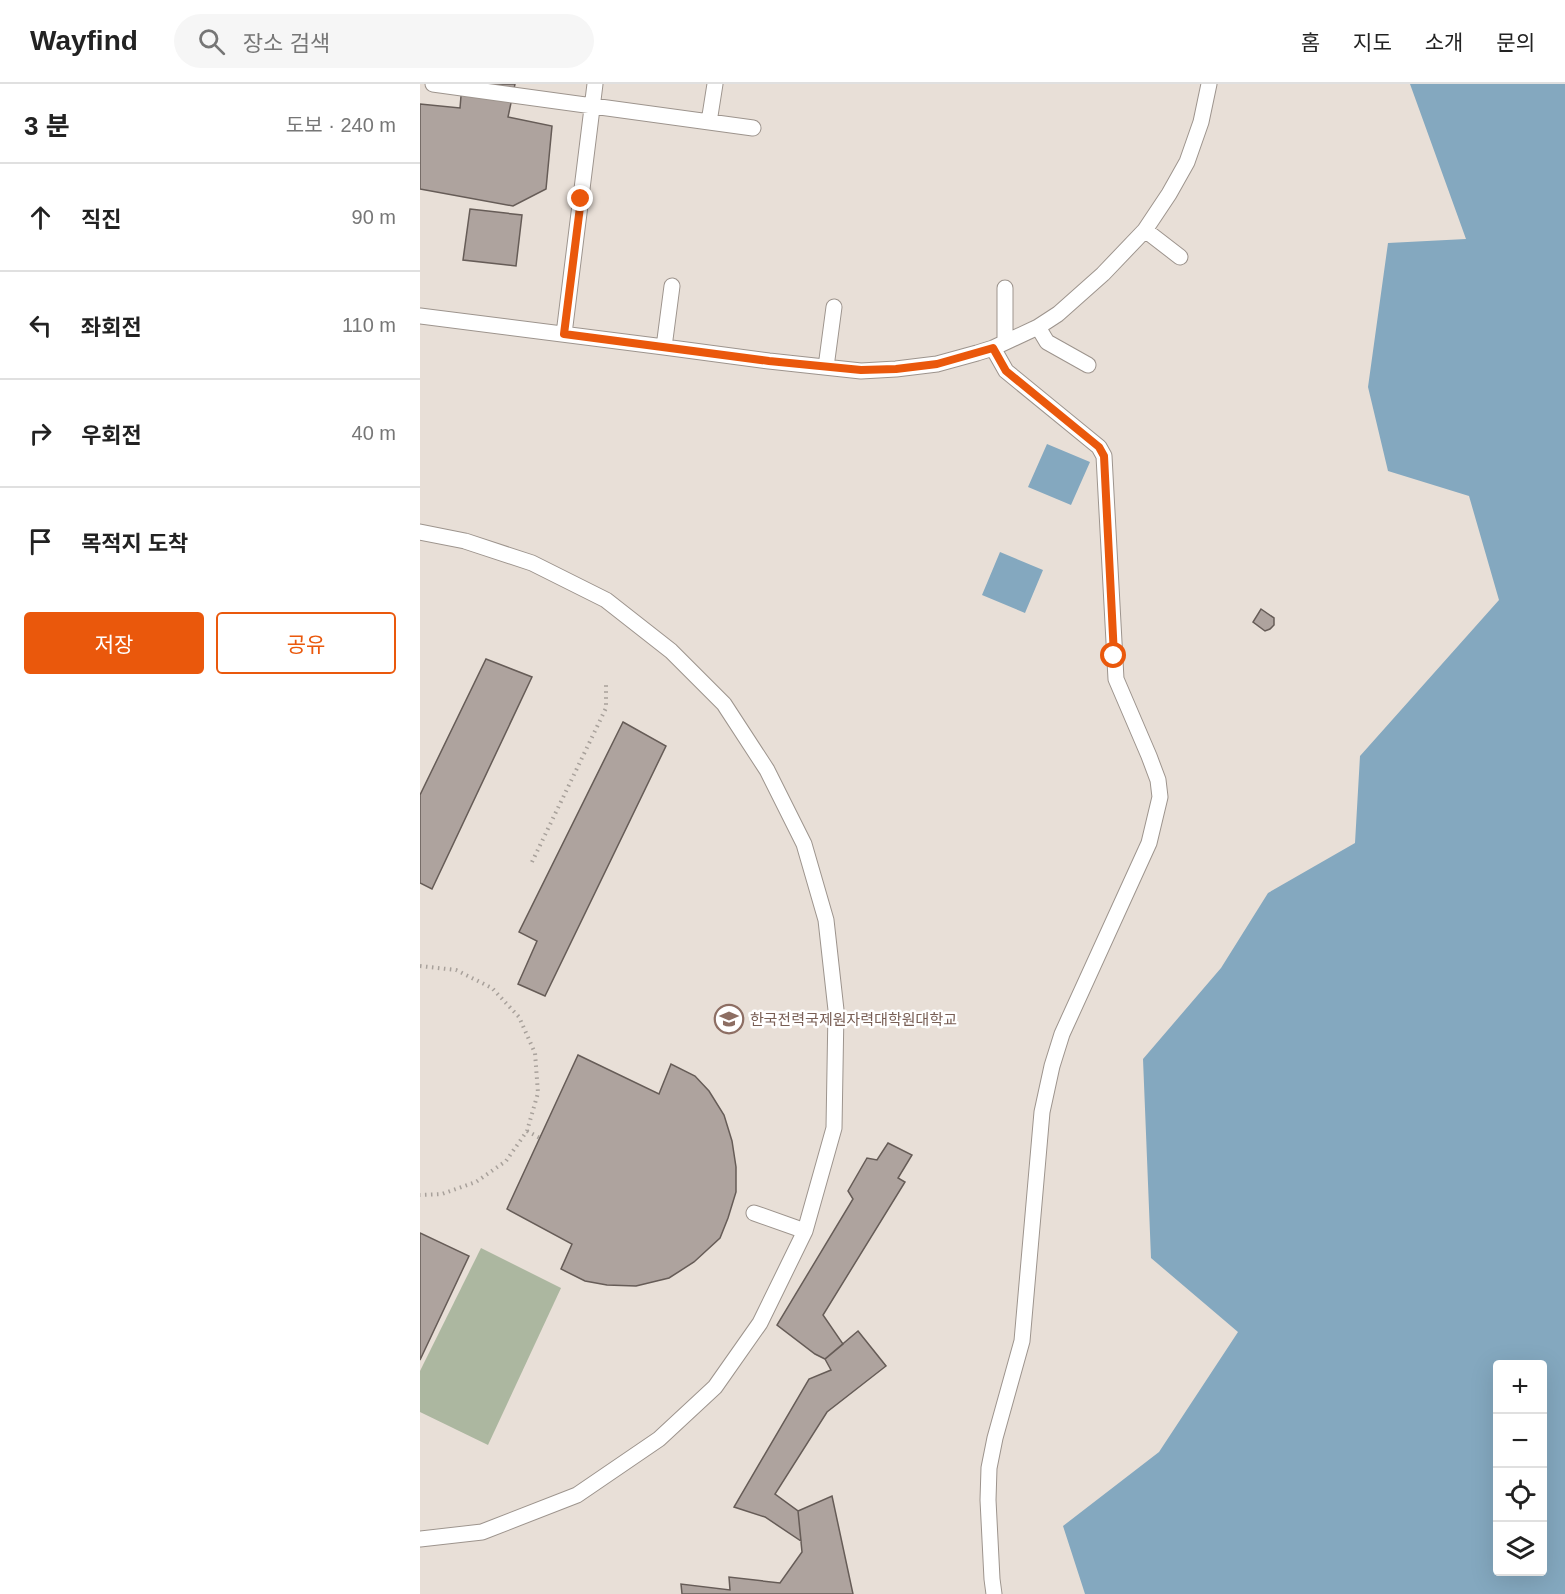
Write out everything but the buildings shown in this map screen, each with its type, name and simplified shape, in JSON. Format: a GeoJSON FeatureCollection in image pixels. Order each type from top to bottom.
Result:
{"type":"FeatureCollection","features":[{"type":"Feature","properties":{"kind":"lane"},"geometry":{"type":"LineString","coordinates":[[433,84],[753,128]]}},
{"type":"Feature","properties":{"kind":"lane"},"geometry":{"type":"LineString","coordinates":[[564,334],[596,84]]}},
{"type":"Feature","properties":{"kind":"lane"},"geometry":{"type":"LineString","coordinates":[[709,122],[715,84]]}},
{"type":"Feature","properties":{"kind":"lane"},"geometry":{"type":"LineString","coordinates":[[420,316],[826,367],[861,370],[937,364],[999,344],[1038,327],[1059,314],[1103,274],[1145,230],[1187,162],[1202,122],[1209,84]]}},
{"type":"Feature","properties":{"kind":"lane"},"geometry":{"type":"LineString","coordinates":[[1145,230],[1180,257]]}},
{"type":"Feature","properties":{"kind":"lane"},"geometry":{"type":"LineString","coordinates":[[664,346],[672,286]]}},
{"type":"Feature","properties":{"kind":"lane"},"geometry":{"type":"LineString","coordinates":[[994,1594],[988,1500],[989,1468],[1022,1341],[1042,1112],[1062,1034],[1149,843],[1160,797],[1158,780],[1116,679],[1104,456],[1099,447],[1006,371],[999,344],[1005,288]]}},
{"type":"Feature","properties":{"kind":"lane"},"geometry":{"type":"LineString","coordinates":[[826,367],[834,307]]}},
{"type":"Feature","properties":{"kind":"lane"},"geometry":{"type":"LineString","coordinates":[[1038,327],[1047,342],[1088,365]]}},
{"type":"Feature","properties":{"kind":"lane"},"geometry":{"type":"LineString","coordinates":[[420,532],[465,542],[532,562],[606,600],[671,651],[724,704],[767,770],[804,844],[826,920],[836,1010],[834,1128],[804,1231],[760,1323],[716,1387],[659,1439],[577,1495],[482,1532],[420,1539]]}},
{"type":"Feature","properties":{"kind":"lane"},"geometry":{"type":"LineString","coordinates":[[754,1213],[804,1231]]}},
{"type":"Feature","properties":{"kind":"path"},"geometry":{"type":"LineString","coordinates":[[532,862],[606,708],[606,684]]}},
{"type":"Feature","properties":{"kind":"path"},"geometry":{"type":"LineString","coordinates":[[420,966],[456,970],[492,988],[519,1017],[536,1053],[538,1093],[527,1131],[506,1161],[476,1182],[442,1194],[420,1195]]}},
{"type":"Feature","properties":{"kind":"path"},"geometry":{"type":"LineString","coordinates":[[527,1131],[540,1138]]}},
{"type":"Feature","properties":{"kind":"green space"},"geometry":{"type":"Polygon","coordinates":[[[481,1248],[561,1288],[488,1445],[420,1412],[420,1371],[481,1248]]]}},
{"type":"Feature","properties":{"kind":"water"},"geometry":{"type":"Polygon","coordinates":[[[1410,84],[1565,84],[1565,1594],[1085,1594],[1063,1526],[1159,1452],[1238,1332],[1151,1258],[1143,1059],[1221,968],[1268,893],[1355,843],[1360,756],[1499,600],[1469,496],[1388,471],[1368,387],[1388,243],[1466,239],[1410,84]]]}},
{"type":"Feature","properties":{"kind":"water"},"geometry":{"type":"Polygon","coordinates":[[[1047,444],[1090,462],[1071,505],[1028,487],[1047,444]]]}},
{"type":"Feature","properties":{"kind":"water"},"geometry":{"type":"Polygon","coordinates":[[[1000,552],[1043,570],[1025,613],[982,595],[1000,552]]]}},
{"type":"Feature","properties":{"kind":"place","name":"한국전력국제원자력대학원대학교"},"geometry":{"type":"Point","coordinates":[729,1019]}},
{"type":"Feature","properties":{"kind":"route"},"geometry":{"type":"LineString","coordinates":[[581,199],[564,334],[769,361],[861,370],[937,364],[993,348],[1006,371],[1099,447],[1104,456],[1114,656]]}}]}
